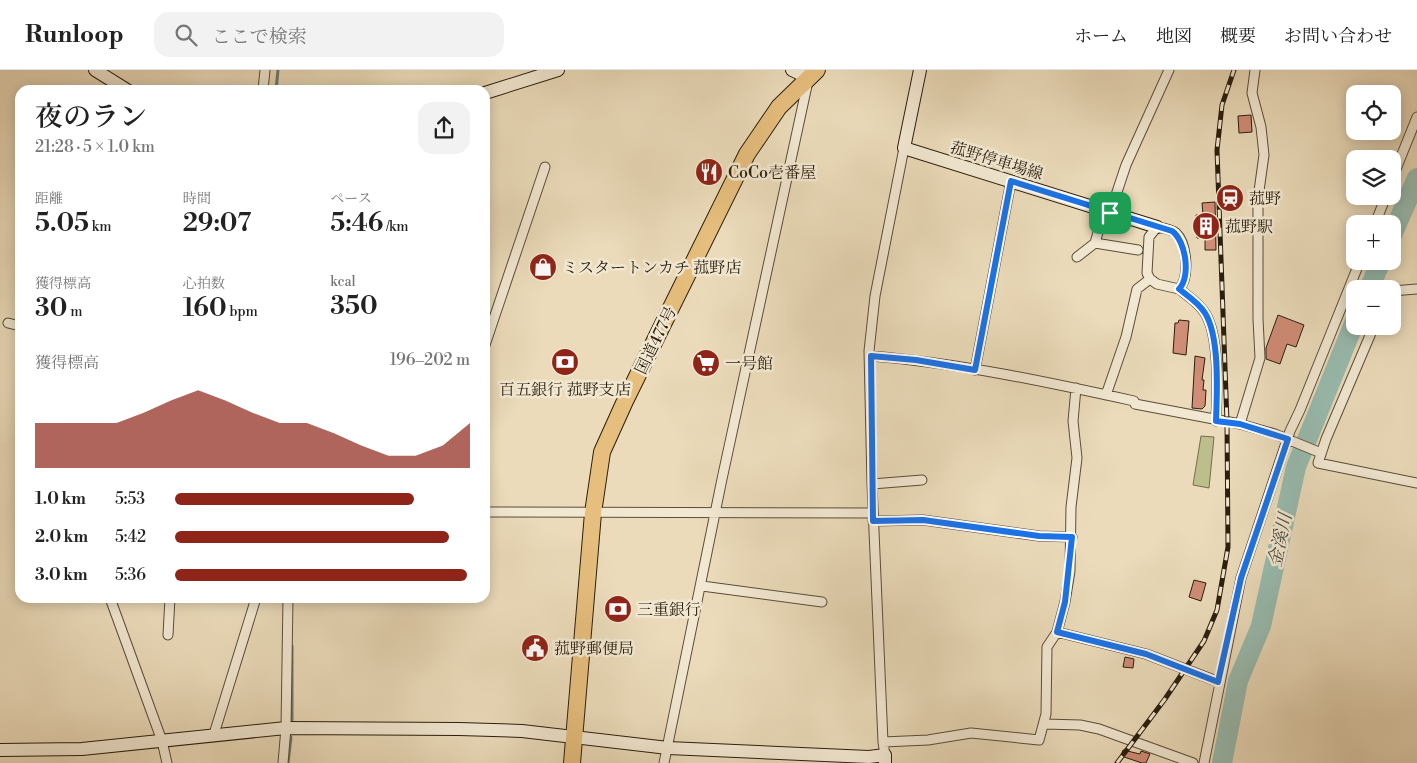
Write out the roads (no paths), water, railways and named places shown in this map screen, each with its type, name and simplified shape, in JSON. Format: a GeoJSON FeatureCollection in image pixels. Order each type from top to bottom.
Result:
{"type":"FeatureCollection","features":[{"type":"Feature","properties":{"kind":"highway","name":"国道477号"},"geometry":{"type":"LineString","coordinates":[[572,763],[593,512],[602,452],[625,401],[747,154],[767,123],[812,73]]}},
{"type":"Feature","properties":{"kind":"street"},"geometry":{"type":"LineString","coordinates":[[95,70],[119,85]]}},
{"type":"Feature","properties":{"kind":"street"},"geometry":{"type":"LineString","coordinates":[[263,85],[265,70]]}},
{"type":"Feature","properties":{"kind":"street"},"geometry":{"type":"LineString","coordinates":[[490,91],[558,70]]}},
{"type":"Feature","properties":{"kind":"street"},"geometry":{"type":"LineString","coordinates":[[664,763],[716,512],[812,73],[792,70]]}},
{"type":"Feature","properties":{"kind":"street"},"geometry":{"type":"LineString","coordinates":[[884,753],[873,517],[870,327],[920,70]]}},
{"type":"Feature","properties":{"kind":"street"},"geometry":{"type":"LineString","coordinates":[[1077,257],[1094,243],[1169,70]]}},
{"type":"Feature","properties":{"kind":"street"},"geometry":{"type":"LineString","coordinates":[[1240,424],[1260,358],[1258,319],[1258,198],[1264,155],[1261,127],[1252,93],[1255,70]]}},
{"type":"Feature","properties":{"kind":"street"},"geometry":{"type":"LineString","coordinates":[[1401,157],[1417,117]]}},
{"type":"Feature","properties":{"kind":"street","name":"菰野停車場線"},"geometry":{"type":"LineString","coordinates":[[904,148],[1157,227]]}},
{"type":"Feature","properties":{"kind":"street"},"geometry":{"type":"LineString","coordinates":[[490,331],[544,167]]}},
{"type":"Feature","properties":{"kind":"street"},"geometry":{"type":"LineString","coordinates":[[975,370],[1011,181]]}},
{"type":"Feature","properties":{"kind":"street"},"geometry":{"type":"LineString","coordinates":[[1179,289],[1185,278],[1182,242],[1172,231],[1157,227],[1149,238],[1147,273],[1150,279],[1157,284],[1179,289],[1200,306],[1208,319],[1212,330],[1217,378],[1216,421]]}},
{"type":"Feature","properties":{"kind":"street"},"geometry":{"type":"LineString","coordinates":[[1094,243],[1138,250]]}},
{"type":"Feature","properties":{"kind":"street"},"geometry":{"type":"LineString","coordinates":[[1204,763],[1218,682],[1241,578],[1289,439],[1356,270]]}},
{"type":"Feature","properties":{"kind":"street"},"geometry":{"type":"LineString","coordinates":[[1106,395],[1126,337],[1137,289],[1150,279]]}},
{"type":"Feature","properties":{"kind":"street"},"geometry":{"type":"LineString","coordinates":[[1401,290],[1417,289]]}},
{"type":"Feature","properties":{"kind":"street"},"geometry":{"type":"LineString","coordinates":[[8,323],[15,325]]}},
{"type":"Feature","properties":{"kind":"street"},"geometry":{"type":"LineString","coordinates":[[1370,335],[1319,452],[1318,463],[1417,482]]}},
{"type":"Feature","properties":{"kind":"street"},"geometry":{"type":"LineString","coordinates":[[871,356],[916,360],[1076,388],[1134,401],[1135,404],[1216,421],[1240,424],[1289,439],[1319,452]]}},
{"type":"Feature","properties":{"kind":"street"},"geometry":{"type":"LineString","coordinates":[[0,750],[82,749],[286,728],[499,729],[668,748],[790,758],[884,753],[928,740],[971,733],[1039,740],[1045,724],[1046,647],[1057,632],[1065,602],[1072,537],[1071,507],[1077,458],[1073,421],[1076,388]]}},
{"type":"Feature","properties":{"kind":"street"},"geometry":{"type":"LineString","coordinates":[[872,484],[922,480]]}},
{"type":"Feature","properties":{"kind":"street"},"geometry":{"type":"LineString","coordinates":[[490,512],[716,512],[873,517],[923,520],[1039,536],[1072,537]]}},
{"type":"Feature","properties":{"kind":"street"},"geometry":{"type":"LineString","coordinates":[[702,586],[822,602]]}},
{"type":"Feature","properties":{"kind":"street"},"geometry":{"type":"LineString","coordinates":[[112,603],[162,741],[167,763]]}},
{"type":"Feature","properties":{"kind":"street"},"geometry":{"type":"LineString","coordinates":[[168,636],[170,603]]}},
{"type":"Feature","properties":{"kind":"street"},"geometry":{"type":"LineString","coordinates":[[214,734],[254,603]]}},
{"type":"Feature","properties":{"kind":"street"},"geometry":{"type":"LineString","coordinates":[[283,763],[286,728],[288,603]]}},
{"type":"Feature","properties":{"kind":"street"},"geometry":{"type":"LineString","coordinates":[[1057,632],[1146,654],[1218,682]]}},
{"type":"Feature","properties":{"kind":"street"},"geometry":{"type":"LineString","coordinates":[[1045,724],[1080,725],[1099,729],[1193,763]]}},
{"type":"Feature","properties":{"kind":"waterway"},"geometry":{"type":"LineString","coordinates":[[276,85],[278,70]]}},
{"type":"Feature","properties":{"kind":"waterway","name":"金溪川"},"geometry":{"type":"LineString","coordinates":[[1401,215],[1417,178]]}},
{"type":"Feature","properties":{"kind":"waterway","name":"金溪川"},"geometry":{"type":"LineString","coordinates":[[1373,280],[1377,270]]}},
{"type":"Feature","properties":{"kind":"waterway","name":"金溪川"},"geometry":{"type":"LineString","coordinates":[[1222,763],[1238,681],[1261,626],[1296,467],[1349,335]]}},
{"type":"Feature","properties":{"kind":"waterway"},"geometry":{"type":"LineString","coordinates":[[292,646],[292,720]]}},
{"type":"Feature","properties":{"kind":"waterway"},"geometry":{"type":"LineString","coordinates":[[288,763],[291,737]]}},
{"type":"Feature","properties":{"kind":"railway"},"geometry":{"type":"LineString","coordinates":[[1117,763],[1165,699],[1204,641],[1217,610],[1228,547],[1227,422],[1217,150],[1222,105],[1234,70]]}},
{"type":"Feature","properties":{"kind":"place","name":"CoCo壱番屋"},"geometry":{"type":"Point","coordinates":[709,172]}},
{"type":"Feature","properties":{"kind":"place","name":"菰野"},"geometry":{"type":"Point","coordinates":[1230,198]}},
{"type":"Feature","properties":{"kind":"place","name":"菰野駅"},"geometry":{"type":"Point","coordinates":[1206,226]}},
{"type":"Feature","properties":{"kind":"place","name":"ミスタートンカチ 菰野店"},"geometry":{"type":"Point","coordinates":[543,267]}},
{"type":"Feature","properties":{"kind":"place","name":"百五銀行 菰野支店"},"geometry":{"type":"Point","coordinates":[565,362]}},
{"type":"Feature","properties":{"kind":"place","name":"一号館"},"geometry":{"type":"Point","coordinates":[706,363]}},
{"type":"Feature","properties":{"kind":"place","name":"三重銀行"},"geometry":{"type":"Point","coordinates":[618,609]}},
{"type":"Feature","properties":{"kind":"place","name":"菰野郵便局"},"geometry":{"type":"Point","coordinates":[535,648]}}]}
